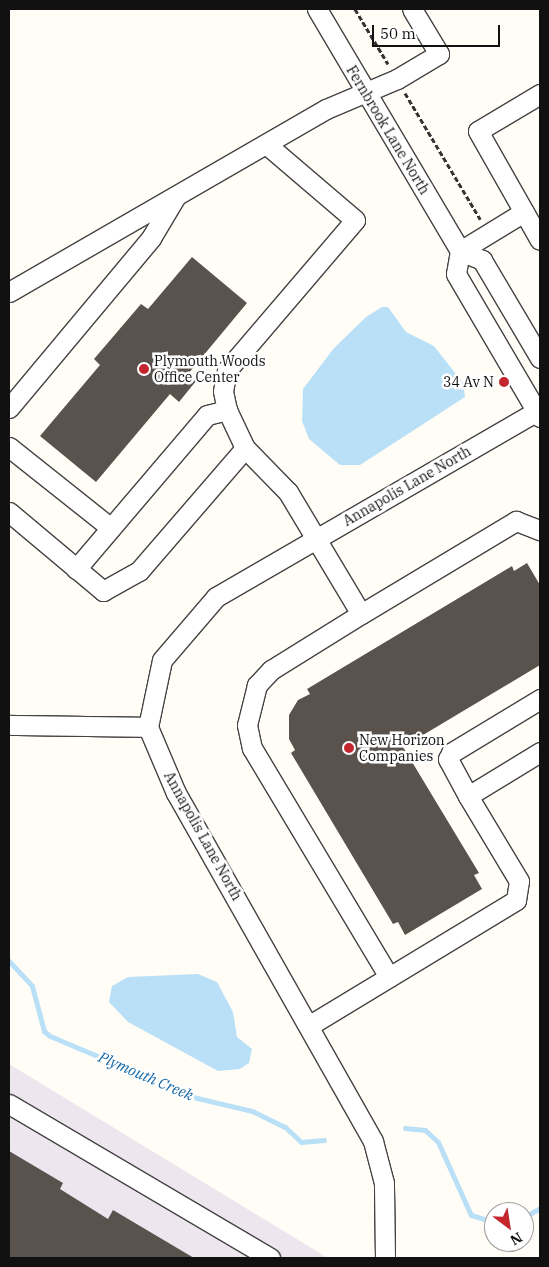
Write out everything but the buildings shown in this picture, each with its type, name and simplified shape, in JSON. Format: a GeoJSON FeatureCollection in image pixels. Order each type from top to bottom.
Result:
{"type":"FeatureCollection","features":[{"type":"Feature","properties":{"kind":"street","name":"Fernbrook Lane North"},"geometry":{"type":"LineString","coordinates":[[317,9],[460,251]]}},
{"type":"Feature","properties":{"kind":"street"},"geometry":{"type":"LineString","coordinates":[[9,292],[326,109],[397,79],[439,54],[412,9]]}},
{"type":"Feature","properties":{"kind":"street"},"geometry":{"type":"LineString","coordinates":[[540,94],[478,131],[540,240]]}},
{"type":"Feature","properties":{"kind":"street"},"geometry":{"type":"LineString","coordinates":[[266,144],[355,220],[227,370],[223,392],[226,410],[245,448],[288,492],[314,539],[361,614]]}},
{"type":"Feature","properties":{"kind":"street"},"geometry":{"type":"LineString","coordinates":[[9,408],[151,238],[177,195]]}},
{"type":"Feature","properties":{"kind":"street"},"geometry":{"type":"LineString","coordinates":[[524,212],[460,251],[456,274],[539,412]]}},
{"type":"Feature","properties":{"kind":"street"},"geometry":{"type":"LineString","coordinates":[[460,251],[482,260],[540,358]]}},
{"type":"Feature","properties":{"kind":"street"},"geometry":{"type":"LineString","coordinates":[[76,569],[207,415],[226,410]]}},
{"type":"Feature","properties":{"kind":"street","name":"Annapolis Lane North"},"geometry":{"type":"LineString","coordinates":[[385,1258],[384,1183],[373,1141],[310,1025],[176,793],[148,727],[162,660],[216,597],[314,539],[539,412]]}},
{"type":"Feature","properties":{"kind":"street"},"geometry":{"type":"LineString","coordinates":[[9,447],[111,528]]}},
{"type":"Feature","properties":{"kind":"street"},"geometry":{"type":"LineString","coordinates":[[9,512],[103,591],[139,570],[245,448]]}},
{"type":"Feature","properties":{"kind":"street"},"geometry":{"type":"LineString","coordinates":[[389,977],[252,748],[247,725],[257,685],[271,670],[516,520],[540,530]]}},
{"type":"Feature","properties":{"kind":"street"},"geometry":{"type":"LineString","coordinates":[[310,1025],[516,900],[520,881],[468,796],[448,759],[451,753],[540,699]]}},
{"type":"Feature","properties":{"kind":"street"},"geometry":{"type":"LineString","coordinates":[[9,725],[148,727]]}},
{"type":"Feature","properties":{"kind":"street"},"geometry":{"type":"LineString","coordinates":[[468,796],[540,752]]}},
{"type":"Feature","properties":{"kind":"street"},"geometry":{"type":"LineString","coordinates":[[9,1104],[270,1258]]}},
{"type":"Feature","properties":{"kind":"path"},"geometry":{"type":"LineString","coordinates":[[356,9],[489,234]]}},
{"type":"Feature","properties":{"kind":"shaded area"},"geometry":{"type":"Polygon","coordinates":[[[9,1064],[328,1258],[9,1258],[9,1064]]]}},
{"type":"Feature","properties":{"kind":"water"},"geometry":{"type":"Polygon","coordinates":[[[382,307],[388,307],[406,332],[434,346],[463,383],[465,397],[360,465],[340,465],[309,439],[302,421],[303,389],[334,348],[366,317],[382,307]]]}},
{"type":"Feature","properties":{"kind":"water"},"geometry":{"type":"Polygon","coordinates":[[[198,974],[217,982],[233,1012],[237,1037],[252,1049],[249,1063],[240,1069],[218,1071],[128,1022],[109,1002],[112,986],[128,977],[198,974]]]}},
{"type":"Feature","properties":{"kind":"waterway","name":"Plymouth Creek"},"geometry":{"type":"LineString","coordinates":[[9,961],[32,986],[44,1031],[50,1036],[197,1098],[252,1111],[285,1127],[301,1142],[324,1140]]}},
{"type":"Feature","properties":{"kind":"waterway","name":"Plymouth Creek"},"geometry":{"type":"LineString","coordinates":[[405,1128],[425,1130],[438,1142],[471,1215],[484,1219]]}},
{"type":"Feature","properties":{"kind":"waterway","name":"Plymouth Creek"},"geometry":{"type":"LineString","coordinates":[[534,1211],[540,1208]]}},
{"type":"Feature","properties":{"kind":"place","name":"Plymouth Woods Office Center"},"geometry":{"type":"Point","coordinates":[144,369]}},
{"type":"Feature","properties":{"kind":"place","name":"34 Av N"},"geometry":{"type":"Point","coordinates":[504,382]}},
{"type":"Feature","properties":{"kind":"place","name":"New Horizon Companies"},"geometry":{"type":"Point","coordinates":[349,748]}}]}
